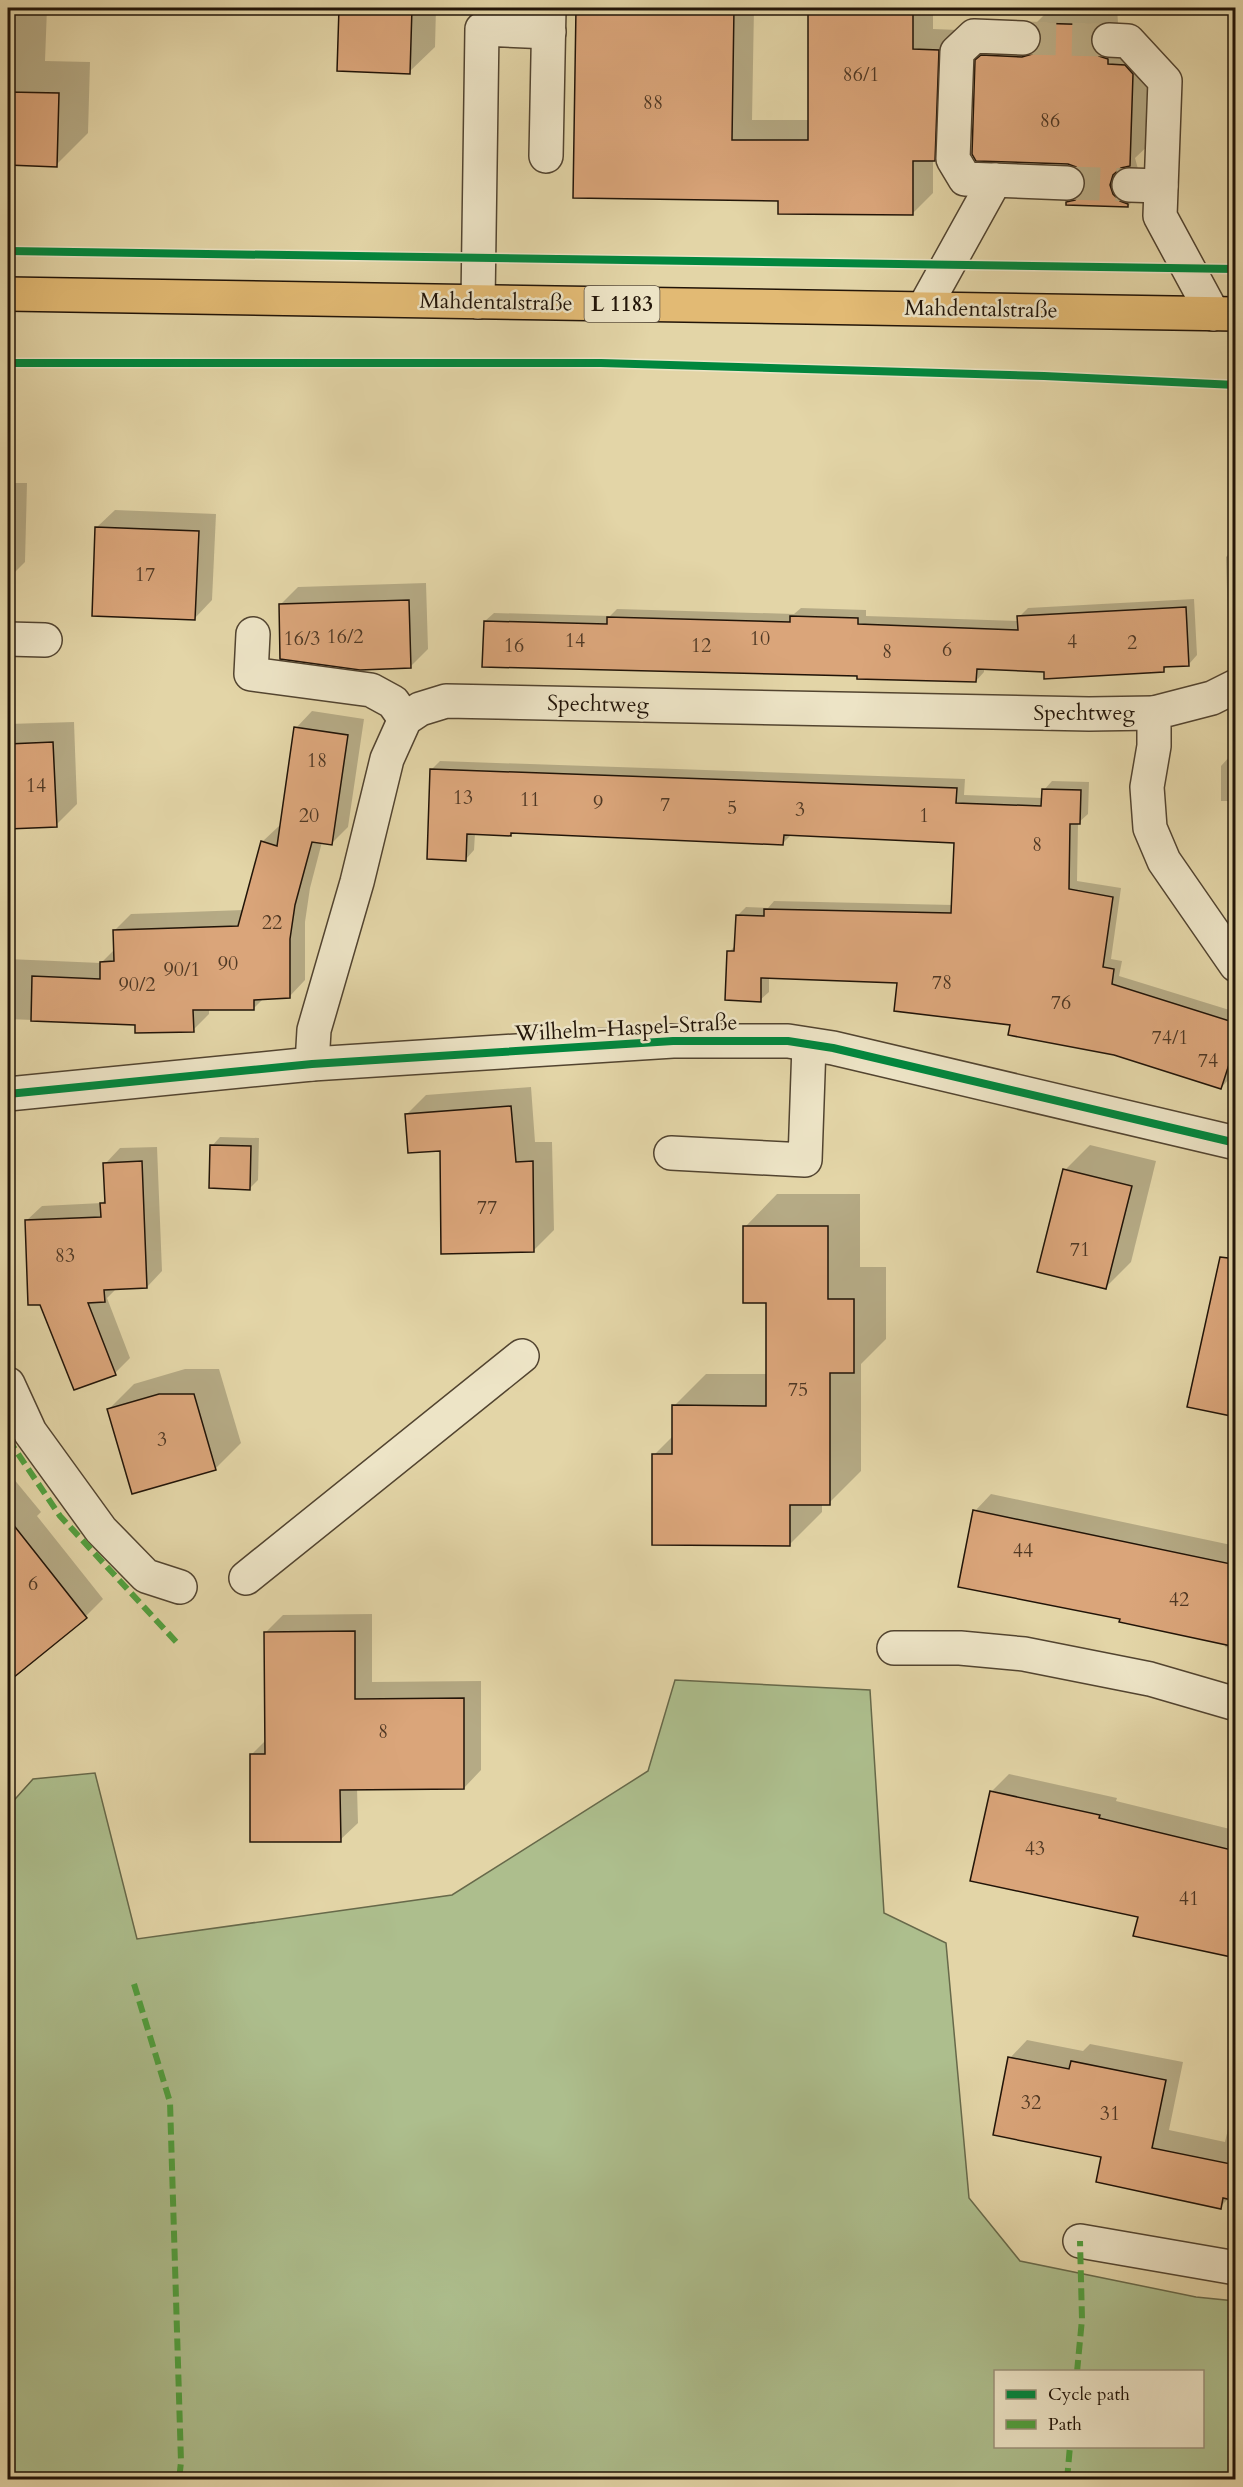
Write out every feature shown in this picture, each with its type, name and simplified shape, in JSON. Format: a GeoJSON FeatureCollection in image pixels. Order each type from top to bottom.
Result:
{"type":"FeatureCollection","features":[{"type":"Feature","properties":{"kind":"main road","name":"Mahdentalstraße"},"geometry":{"type":"LineString","coordinates":[[8,294],[1225,314]]}},
{"type":"Feature","properties":{"kind":"street"},"geometry":{"type":"LineString","coordinates":[[478,302],[482,29],[549,20],[546,156]]}},
{"type":"Feature","properties":{"kind":"street"},"geometry":{"type":"LineString","coordinates":[[1023,38],[974,36],[957,52],[953,159],[965,179],[1067,183]]}},
{"type":"Feature","properties":{"kind":"street"},"geometry":{"type":"LineString","coordinates":[[1109,40],[1128,41],[1165,81],[1160,216],[1225,314]]}},
{"type":"Feature","properties":{"kind":"street"},"geometry":{"type":"LineString","coordinates":[[924,308],[995,180]]}},
{"type":"Feature","properties":{"kind":"street"},"geometry":{"type":"LineString","coordinates":[[1129,185],[1161,186]]}},
{"type":"Feature","properties":{"kind":"street"},"geometry":{"type":"LineString","coordinates":[[253,634],[252,674],[371,690],[393,702],[405,719],[387,759],[357,882],[314,1030],[312,1064]]}},
{"type":"Feature","properties":{"kind":"street"},"geometry":{"type":"LineString","coordinates":[[8,639],[45,640]]}},
{"type":"Feature","properties":{"kind":"street","name":"Spechtweg"},"geometry":{"type":"LineString","coordinates":[[405,719],[420,710],[446,700],[1089,714],[1154,713],[1212,698],[1236,687]]}},
{"type":"Feature","properties":{"kind":"street"},"geometry":{"type":"LineString","coordinates":[[1154,713],[1154,746],[1147,787],[1150,828],[1164,861],[1236,965]]}},
{"type":"Feature","properties":{"kind":"street","name":"Wilhelm-Haspel-Straße"},"geometry":{"type":"LineString","coordinates":[[8,1094],[312,1064],[673,1041],[788,1041],[832,1048],[1236,1143]]}},
{"type":"Feature","properties":{"kind":"street"},"geometry":{"type":"LineString","coordinates":[[671,1154],[805,1160],[809,1045]]}},
{"type":"Feature","properties":{"kind":"street"},"geometry":{"type":"LineString","coordinates":[[246,1578],[522,1356]]}},
{"type":"Feature","properties":{"kind":"street"},"geometry":{"type":"LineString","coordinates":[[8,1384],[30,1432],[101,1530],[146,1576],[180,1587]]}},
{"type":"Feature","properties":{"kind":"street"},"geometry":{"type":"LineString","coordinates":[[894,1648],[960,1648],[1024,1654],[1150,1679],[1236,1704]]}},
{"type":"Feature","properties":{"kind":"street"},"geometry":{"type":"LineString","coordinates":[[1080,2241],[1236,2268]]}},
{"type":"Feature","properties":{"kind":"green space"},"geometry":{"type":"Polygon","coordinates":[[[675,1680],[870,1690],[884,1913],[946,1943],[969,2198],[1020,2261],[1196,2297],[1235,2301],[1235,2479],[8,2479],[8,1807],[33,1779],[95,1773],[137,1939],[452,1895],[648,1771],[675,1680]]]}},
{"type":"Feature","properties":{"kind":"building"},"geometry":{"type":"Polygon","coordinates":[[[339,8],[412,8],[410,74],[337,71],[339,8]]]}},
{"type":"Feature","properties":{"kind":"building"},"geometry":{"type":"Polygon","coordinates":[[[576,8],[734,8],[732,140],[808,140],[808,8],[913,8],[913,49],[939,50],[935,161],[913,161],[913,215],[778,214],[778,201],[573,198],[576,8]]]}},
{"type":"Feature","properties":{"kind":"building"},"geometry":{"type":"Polygon","coordinates":[[[1034,23],[1099,25],[1093,30],[1090,38],[1093,49],[1099,56],[1108,59],[1108,64],[1125,65],[1133,74],[1130,166],[1121,168],[1113,175],[1110,185],[1113,194],[1120,201],[1128,204],[1128,207],[1066,205],[1066,202],[1075,200],[1082,193],[1086,184],[1083,174],[1076,167],[1068,164],[976,161],[972,154],[975,60],[981,55],[1022,57],[1032,54],[1039,47],[1042,39],[1040,30],[1034,23]]]}},
{"type":"Feature","properties":{"kind":"building"},"geometry":{"type":"Polygon","coordinates":[[[8,92],[59,93],[57,167],[8,165],[8,92]]]}},
{"type":"Feature","properties":{"kind":"building"},"geometry":{"type":"Polygon","coordinates":[[[95,527],[199,531],[195,620],[92,616],[95,527]]]}},
{"type":"Feature","properties":{"kind":"building"},"geometry":{"type":"Polygon","coordinates":[[[409,600],[411,668],[360,670],[280,659],[279,604],[409,600]]]}},
{"type":"Feature","properties":{"kind":"building"},"geometry":{"type":"Polygon","coordinates":[[[1186,607],[1189,666],[1164,667],[1164,672],[1044,679],[1044,672],[977,669],[976,682],[857,679],[857,676],[482,667],[484,621],[607,624],[607,617],[790,622],[790,616],[858,618],[858,624],[1018,630],[1017,616],[1186,607]]]}},
{"type":"Feature","properties":{"kind":"building"},"geometry":{"type":"Polygon","coordinates":[[[294,727],[348,735],[332,845],[312,842],[295,905],[290,939],[290,998],[254,1000],[254,1010],[193,1010],[194,1032],[135,1033],[135,1025],[31,1021],[32,976],[100,979],[100,962],[114,961],[113,930],[238,926],[261,841],[277,846],[294,727]]]}},
{"type":"Feature","properties":{"kind":"building"},"geometry":{"type":"Polygon","coordinates":[[[53,742],[57,827],[8,829],[8,744],[53,742]]]}},
{"type":"Feature","properties":{"kind":"building"},"geometry":{"type":"Polygon","coordinates":[[[430,769],[957,788],[956,803],[1041,806],[1042,789],[1081,790],[1080,824],[1070,824],[1069,889],[1113,897],[1103,967],[1114,969],[1112,984],[1236,1023],[1236,1043],[1221,1089],[1114,1055],[1008,1035],[1010,1025],[894,1011],[897,983],[761,978],[761,1002],[725,1000],[727,951],[734,951],[736,915],[764,916],[764,909],[951,913],[954,843],[784,835],[783,845],[511,833],[511,836],[467,834],[466,861],[427,859],[430,769]]]}},
{"type":"Feature","properties":{"kind":"building"},"geometry":{"type":"Polygon","coordinates":[[[511,1106],[516,1162],[533,1161],[534,1252],[441,1254],[440,1151],[408,1153],[405,1114],[511,1106]]]}},
{"type":"Feature","properties":{"kind":"building"},"geometry":{"type":"Polygon","coordinates":[[[210,1145],[251,1146],[250,1190],[209,1188],[210,1145]]]}},
{"type":"Feature","properties":{"kind":"building"},"geometry":{"type":"Polygon","coordinates":[[[142,1161],[147,1288],[104,1290],[105,1302],[88,1303],[116,1375],[74,1390],[40,1305],[28,1305],[25,1220],[101,1217],[100,1203],[105,1203],[103,1163],[142,1161]]]}},
{"type":"Feature","properties":{"kind":"building"},"geometry":{"type":"Polygon","coordinates":[[[1063,1169],[1132,1186],[1106,1289],[1037,1272],[1063,1169]]]}},
{"type":"Feature","properties":{"kind":"building"},"geometry":{"type":"Polygon","coordinates":[[[743,1226],[828,1226],[828,1299],[854,1299],[854,1373],[830,1373],[830,1505],[790,1505],[790,1546],[652,1545],[652,1454],[672,1454],[672,1405],[766,1406],[766,1303],[743,1303],[743,1226]]]}},
{"type":"Feature","properties":{"kind":"building"},"geometry":{"type":"Polygon","coordinates":[[[1220,1257],[1236,1259],[1236,1417],[1187,1407],[1220,1257]]]}},
{"type":"Feature","properties":{"kind":"building"},"geometry":{"type":"Polygon","coordinates":[[[159,1394],[194,1394],[216,1470],[132,1494],[107,1409],[159,1394]]]}},
{"type":"Feature","properties":{"kind":"building"},"geometry":{"type":"Polygon","coordinates":[[[973,1510],[1236,1565],[1236,1647],[1119,1622],[1120,1619],[958,1587],[973,1510]]]}},
{"type":"Feature","properties":{"kind":"building"},"geometry":{"type":"Polygon","coordinates":[[[8,1518],[87,1618],[8,1682],[8,1518]]]}},
{"type":"Feature","properties":{"kind":"building"},"geometry":{"type":"Polygon","coordinates":[[[355,1631],[355,1699],[464,1698],[464,1789],[340,1790],[341,1842],[250,1842],[250,1754],[265,1754],[264,1632],[355,1631]]]}},
{"type":"Feature","properties":{"kind":"building"},"geometry":{"type":"Polygon","coordinates":[[[990,1791],[1100,1815],[1099,1818],[1236,1851],[1236,1958],[1133,1936],[1138,1917],[970,1881],[990,1791]]]}},
{"type":"Feature","properties":{"kind":"building"},"geometry":{"type":"Polygon","coordinates":[[[1008,2057],[1069,2069],[1071,2061],[1166,2080],[1152,2148],[1236,2165],[1236,2201],[1223,2198],[1221,2209],[1096,2182],[1101,2157],[993,2135],[1008,2057]]]}},
{"type":"Feature","properties":{"kind":"tunnel"},"geometry":{"type":"LineString","coordinates":[[1023,38],[1109,40]]}},
{"type":"Feature","properties":{"kind":"tunnel"},"geometry":{"type":"LineString","coordinates":[[1067,183],[1129,185]]}},
{"type":"Feature","properties":{"kind":"marked path"},"geometry":{"type":"LineString","coordinates":[[8,1439],[60,1516],[180,1646]]}},
{"type":"Feature","properties":{"kind":"marked path"},"geometry":{"type":"LineString","coordinates":[[134,1984],[170,2102],[181,2462],[179,2480]]}},
{"type":"Feature","properties":{"kind":"marked path"},"geometry":{"type":"LineString","coordinates":[[1077,2370],[1082,2319],[1080,2241]]}},
{"type":"Feature","properties":{"kind":"marked path"},"geometry":{"type":"LineString","coordinates":[[1067,2480],[1070,2448]]}},
{"type":"Feature","properties":{"kind":"cycle path"},"geometry":{"type":"LineString","coordinates":[[8,251],[1236,269]]}},
{"type":"Feature","properties":{"kind":"cycle path"},"geometry":{"type":"LineString","coordinates":[[8,363],[601,363],[1044,376],[1236,385]]}},
{"type":"Feature","properties":{"kind":"cycle path"},"geometry":{"type":"LineString","coordinates":[[8,1094],[312,1064],[673,1041],[788,1041],[833,1048],[1236,1143]]}}]}
